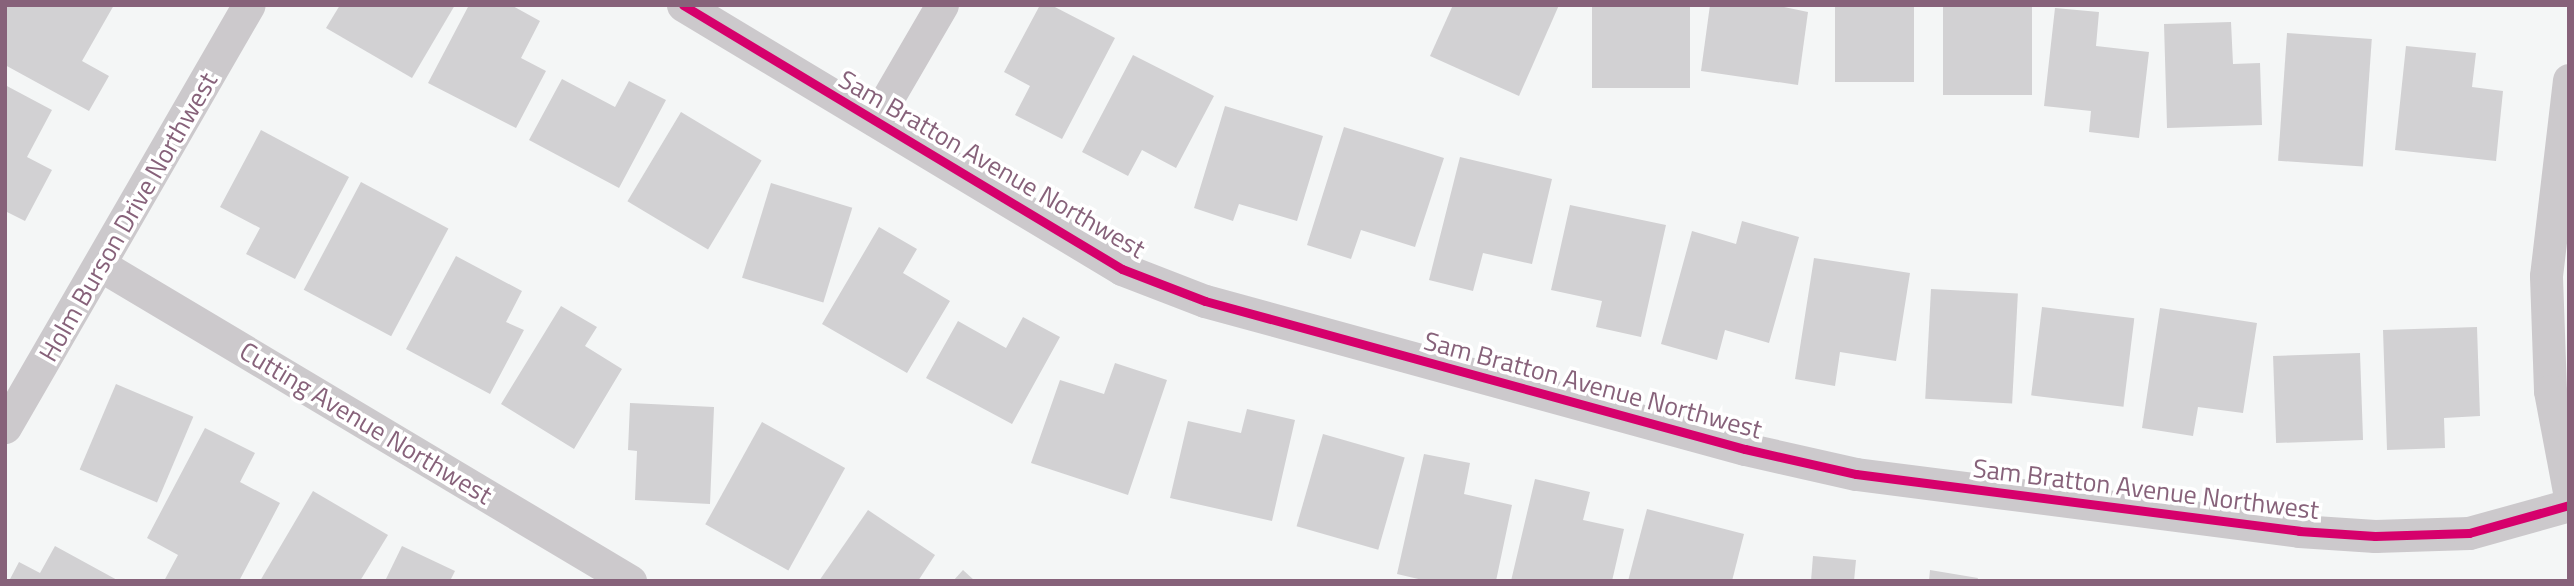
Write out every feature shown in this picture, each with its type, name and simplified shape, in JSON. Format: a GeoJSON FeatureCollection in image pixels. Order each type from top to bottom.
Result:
{"type":"FeatureCollection","features":[{"type":"Feature","properties":{"kind":"street","name":"Holm Burson Drive Northwest"},"geometry":{"type":"LineString","coordinates":[[5,427],[102,266],[249,5]]}},
{"type":"Feature","properties":{"kind":"street","name":"Sam Bratton Avenue Northwest"},"geometry":{"type":"LineString","coordinates":[[683,5],[1122,269],[1205,302],[1745,449],[1856,474],[2299,531],[2375,536],[2469,533],[2569,505]]}},
{"type":"Feature","properties":{"kind":"street"},"geometry":{"type":"LineString","coordinates":[[875,120],[943,5]]}},
{"type":"Feature","properties":{"kind":"street"},"geometry":{"type":"LineString","coordinates":[[2569,80],[2546,276],[2550,391],[2569,492]]}},
{"type":"Feature","properties":{"kind":"street","name":"Cutting Avenue Northwest"},"geometry":{"type":"LineString","coordinates":[[102,266],[630,581]]}},
{"type":"Feature","properties":{"kind":"building"},"geometry":{"type":"Polygon","coordinates":[[[5,5],[114,5],[82,61],[109,76],[89,111],[5,65],[5,5]]]}},
{"type":"Feature","properties":{"kind":"building"},"geometry":{"type":"Polygon","coordinates":[[[340,5],[455,5],[412,78],[326,28],[340,5]]]}},
{"type":"Feature","properties":{"kind":"building"},"geometry":{"type":"Polygon","coordinates":[[[469,5],[511,5],[540,21],[521,58],[546,71],[516,128],[428,83],[469,5]]]}},
{"type":"Feature","properties":{"kind":"building"},"geometry":{"type":"Polygon","coordinates":[[[1040,5],[1051,5],[1115,38],[1062,139],[1015,115],[1030,86],[1004,72],[1040,5]]]}},
{"type":"Feature","properties":{"kind":"building"},"geometry":{"type":"Polygon","coordinates":[[[1453,5],[1559,5],[1519,96],[1430,56],[1453,5]]]}},
{"type":"Feature","properties":{"kind":"building"},"geometry":{"type":"Polygon","coordinates":[[[1592,5],[1690,5],[1690,88],[1592,88],[1592,5]]]}},
{"type":"Feature","properties":{"kind":"building"},"geometry":{"type":"Polygon","coordinates":[[[1710,5],[1774,5],[1808,12],[1798,85],[1701,71],[1710,5]]]}},
{"type":"Feature","properties":{"kind":"building"},"geometry":{"type":"Polygon","coordinates":[[[1835,5],[1914,5],[1914,82],[1835,82],[1835,5]]]}},
{"type":"Feature","properties":{"kind":"building"},"geometry":{"type":"Polygon","coordinates":[[[1943,5],[2032,5],[2032,95],[1943,95],[1943,5]]]}},
{"type":"Feature","properties":{"kind":"building"},"geometry":{"type":"Polygon","coordinates":[[[2055,8],[2099,12],[2096,46],[2149,52],[2139,138],[2089,132],[2091,111],[2044,106],[2055,8]]]}},
{"type":"Feature","properties":{"kind":"building"},"geometry":{"type":"Polygon","coordinates":[[[2231,22],[2233,64],[2260,63],[2262,125],[2167,128],[2164,24],[2231,22]]]}},
{"type":"Feature","properties":{"kind":"building"},"geometry":{"type":"Polygon","coordinates":[[[2287,33],[2372,39],[2363,167],[2278,161],[2287,33]]]}},
{"type":"Feature","properties":{"kind":"building"},"geometry":{"type":"Polygon","coordinates":[[[2406,46],[2476,53],[2472,87],[2503,91],[2496,161],[2395,150],[2406,46]]]}},
{"type":"Feature","properties":{"kind":"building"},"geometry":{"type":"Polygon","coordinates":[[[1133,55],[1214,96],[1176,168],[1142,150],[1128,176],[1082,152],[1133,55]]]}},
{"type":"Feature","properties":{"kind":"building"},"geometry":{"type":"Polygon","coordinates":[[[562,79],[615,107],[629,81],[666,100],[619,188],[529,140],[562,79]]]}},
{"type":"Feature","properties":{"kind":"building"},"geometry":{"type":"Polygon","coordinates":[[[5,85],[52,110],[27,157],[52,170],[25,221],[5,211],[5,85]]]}},
{"type":"Feature","properties":{"kind":"building"},"geometry":{"type":"Polygon","coordinates":[[[1225,106],[1323,136],[1297,221],[1239,204],[1233,221],[1194,208],[1225,106]]]}},
{"type":"Feature","properties":{"kind":"building"},"geometry":{"type":"Polygon","coordinates":[[[681,112],[762,160],[708,250],[627,201],[681,112]]]}},
{"type":"Feature","properties":{"kind":"building"},"geometry":{"type":"Polygon","coordinates":[[[1344,127],[1444,158],[1415,247],[1361,230],[1351,259],[1307,245],[1344,127]]]}},
{"type":"Feature","properties":{"kind":"building"},"geometry":{"type":"Polygon","coordinates":[[[261,130],[349,177],[295,279],[246,254],[260,228],[220,207],[261,130]]]}},
{"type":"Feature","properties":{"kind":"building"},"geometry":{"type":"Polygon","coordinates":[[[1460,157],[1552,179],[1532,264],[1483,253],[1473,291],[1429,280],[1460,157]]]}},
{"type":"Feature","properties":{"kind":"building"},"geometry":{"type":"Polygon","coordinates":[[[361,182],[448,228],[391,336],[304,290],[361,182]]]}},
{"type":"Feature","properties":{"kind":"building"},"geometry":{"type":"Polygon","coordinates":[[[771,183],[852,208],[823,303],[742,278],[771,183]]]}},
{"type":"Feature","properties":{"kind":"building"},"geometry":{"type":"Polygon","coordinates":[[[1570,205],[1666,225],[1641,337],[1596,327],[1602,301],[1551,290],[1570,205]]]}},
{"type":"Feature","properties":{"kind":"building"},"geometry":{"type":"Polygon","coordinates":[[[1742,221],[1799,237],[1769,343],[1725,330],[1717,360],[1661,344],[1692,231],[1736,244],[1742,221]]]}},
{"type":"Feature","properties":{"kind":"building"},"geometry":{"type":"Polygon","coordinates":[[[879,227],[917,249],[903,273],[950,301],[907,373],[822,324],[879,227]]]}},
{"type":"Feature","properties":{"kind":"building"},"geometry":{"type":"Polygon","coordinates":[[[456,256],[522,291],[506,322],[524,330],[490,394],[406,349],[456,256]]]}},
{"type":"Feature","properties":{"kind":"building"},"geometry":{"type":"Polygon","coordinates":[[[1814,258],[1910,273],[1896,361],[1840,352],[1835,386],[1795,379],[1814,258]]]}},
{"type":"Feature","properties":{"kind":"building"},"geometry":{"type":"Polygon","coordinates":[[[1931,289],[2018,294],[2012,403],[1925,399],[1931,289]]]}},
{"type":"Feature","properties":{"kind":"building"},"geometry":{"type":"Polygon","coordinates":[[[561,306],[597,327],[585,346],[622,369],[574,449],[501,404],[561,306]]]}},
{"type":"Feature","properties":{"kind":"building"},"geometry":{"type":"Polygon","coordinates":[[[2042,307],[2134,318],[2123,407],[2031,395],[2042,307]]]}},
{"type":"Feature","properties":{"kind":"building"},"geometry":{"type":"Polygon","coordinates":[[[2160,308],[2257,323],[2243,413],[2198,407],[2193,436],[2142,428],[2160,308]]]}},
{"type":"Feature","properties":{"kind":"building"},"geometry":{"type":"Polygon","coordinates":[[[1023,317],[1060,337],[1012,424],[926,378],[958,321],[1006,348],[1023,317]]]}},
{"type":"Feature","properties":{"kind":"building"},"geometry":{"type":"Polygon","coordinates":[[[2477,327],[2480,416],[2444,418],[2445,448],[2387,450],[2383,330],[2477,327]]]}},
{"type":"Feature","properties":{"kind":"building"},"geometry":{"type":"Polygon","coordinates":[[[2360,353],[2363,440],[2276,443],[2273,356],[2360,353]]]}},
{"type":"Feature","properties":{"kind":"building"},"geometry":{"type":"Polygon","coordinates":[[[1115,363],[1167,380],[1128,495],[1031,463],[1060,380],[1104,394],[1115,363]]]}},
{"type":"Feature","properties":{"kind":"building"},"geometry":{"type":"Polygon","coordinates":[[[116,384],[193,417],[157,502],[80,470],[116,384]]]}},
{"type":"Feature","properties":{"kind":"building"},"geometry":{"type":"Polygon","coordinates":[[[630,403],[714,407],[710,504],[635,500],[637,451],[628,450],[630,403]]]}},
{"type":"Feature","properties":{"kind":"building"},"geometry":{"type":"Polygon","coordinates":[[[1247,409],[1295,420],[1272,521],[1170,498],[1188,421],[1241,433],[1247,409]]]}},
{"type":"Feature","properties":{"kind":"building"},"geometry":{"type":"Polygon","coordinates":[[[762,422],[845,468],[788,570],[705,524],[762,422]]]}},
{"type":"Feature","properties":{"kind":"building"},"geometry":{"type":"Polygon","coordinates":[[[205,428],[255,453],[240,482],[280,503],[239,581],[164,581],[178,555],[147,538],[205,428]]]}},
{"type":"Feature","properties":{"kind":"building"},"geometry":{"type":"Polygon","coordinates":[[[1323,434],[1405,457],[1378,550],[1297,526],[1323,434]]]}},
{"type":"Feature","properties":{"kind":"building"},"geometry":{"type":"Polygon","coordinates":[[[1424,454],[1470,463],[1464,494],[1512,505],[1496,581],[1427,581],[1397,574],[1424,454]]]}},
{"type":"Feature","properties":{"kind":"building"},"geometry":{"type":"Polygon","coordinates":[[[1535,479],[1590,492],[1583,520],[1624,529],[1612,581],[1511,581],[1535,479]]]}},
{"type":"Feature","properties":{"kind":"building"},"geometry":{"type":"Polygon","coordinates":[[[313,491],[388,535],[360,581],[260,581],[313,491]]]}},
{"type":"Feature","properties":{"kind":"building"},"geometry":{"type":"Polygon","coordinates":[[[1647,509],[1744,534],[1732,581],[1628,581],[1647,509]]]}},
{"type":"Feature","properties":{"kind":"building"},"geometry":{"type":"Polygon","coordinates":[[[868,510],[935,555],[918,581],[819,581],[868,510]]]}},
{"type":"Feature","properties":{"kind":"building"},"geometry":{"type":"Polygon","coordinates":[[[55,546],[119,581],[9,581],[19,562],[40,573],[55,546]]]}},
{"type":"Feature","properties":{"kind":"building"},"geometry":{"type":"Polygon","coordinates":[[[402,546],[455,571],[450,581],[385,581],[402,546]]]}},
{"type":"Feature","properties":{"kind":"building"},"geometry":{"type":"Polygon","coordinates":[[[1813,556],[1856,560],[1854,581],[1811,581],[1813,556]]]}},
{"type":"Feature","properties":{"kind":"building"},"geometry":{"type":"Polygon","coordinates":[[[963,570],[975,581],[953,581],[963,570]]]}},
{"type":"Feature","properties":{"kind":"building"},"geometry":{"type":"Polygon","coordinates":[[[1930,570],[1978,578],[1977,581],[1929,581],[1930,570]]]}},
{"type":"Feature","properties":{"kind":"cycle path"},"geometry":{"type":"LineString","coordinates":[[683,5],[1122,269],[1205,301],[1745,449],[1856,474],[2299,531],[2375,536],[2469,533],[2569,505]]}}]}
